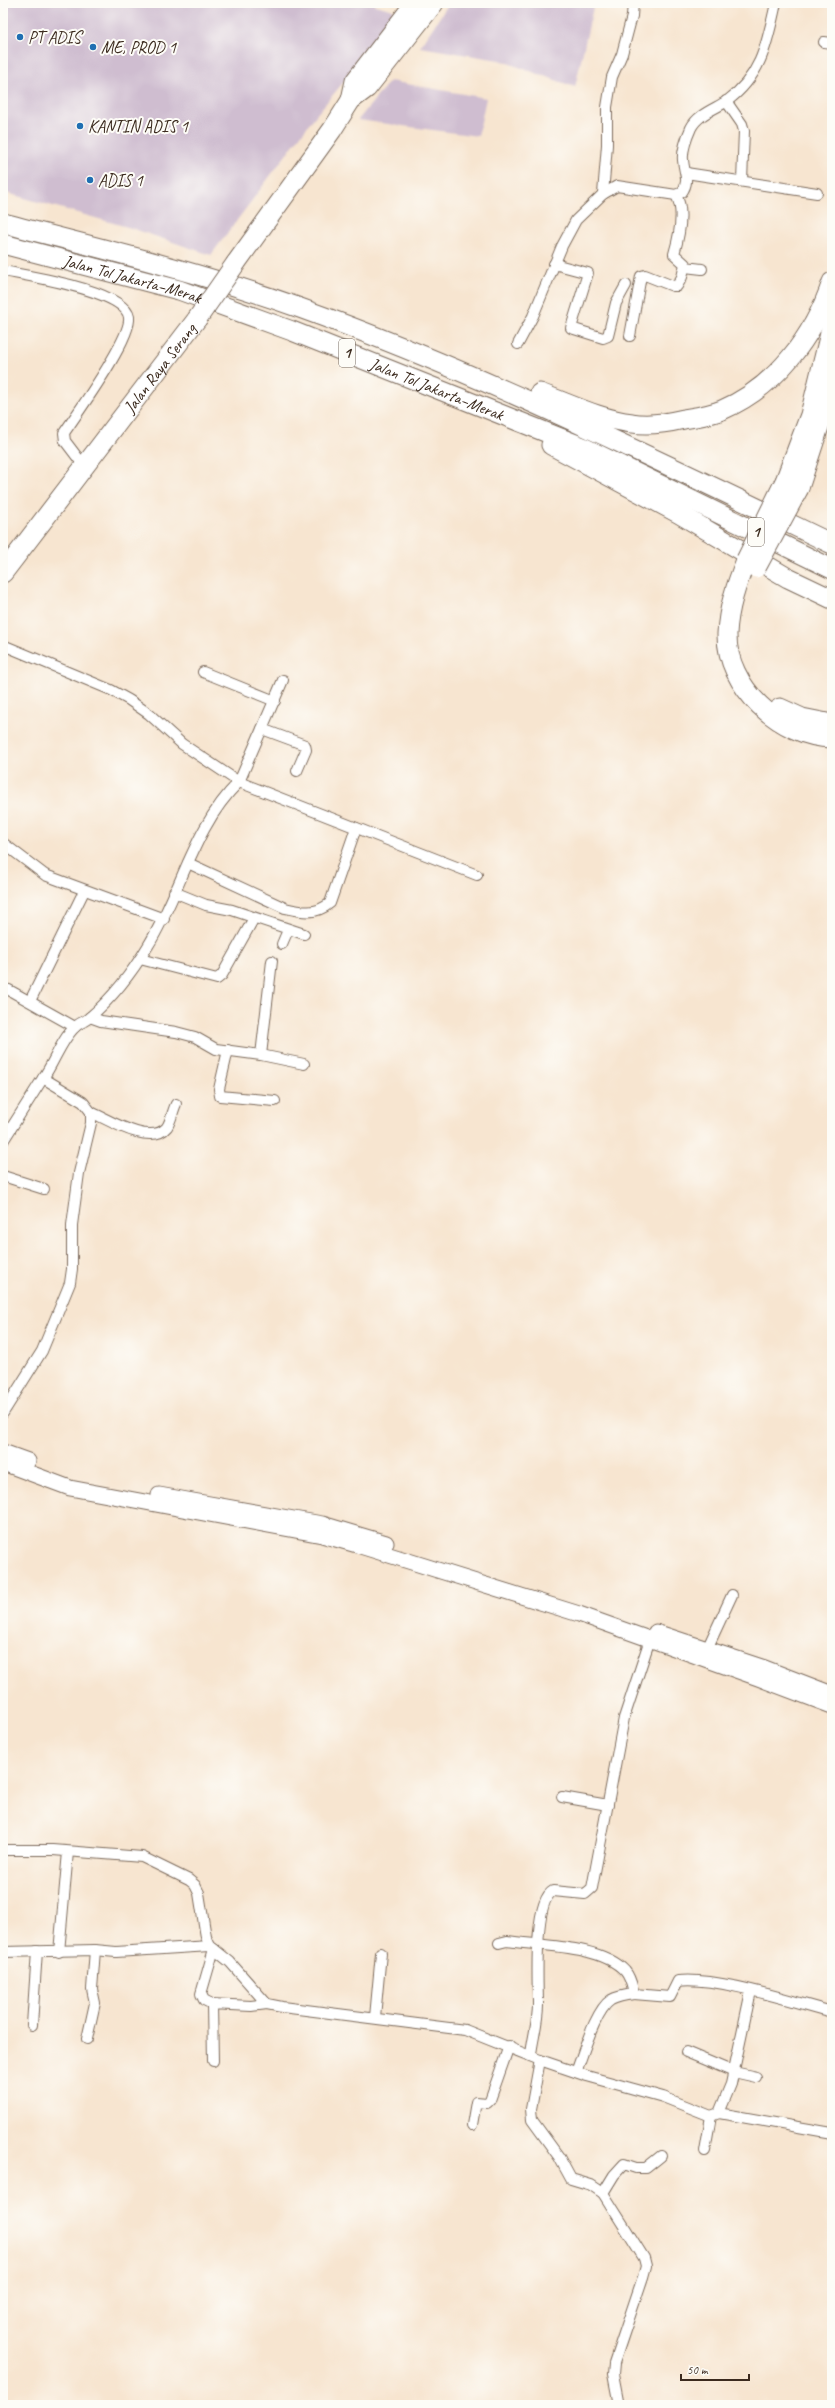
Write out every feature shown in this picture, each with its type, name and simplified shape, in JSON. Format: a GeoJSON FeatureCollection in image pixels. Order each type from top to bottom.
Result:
{"type":"FeatureCollection","features":[{"type":"Feature","properties":{"kind":"highway","name":"Jalan Raya Serang"},"geometry":{"type":"LineString","coordinates":[[352,100],[355,81],[415,3]]}},
{"type":"Feature","properties":{"kind":"highway","name":"Jalan Raya Serang"},"geometry":{"type":"LineString","coordinates":[[3,574],[197,319],[328,136],[352,100],[367,88],[434,3]]}},
{"type":"Feature","properties":{"kind":"highway","name":"Jalan Tol Jakarta–Merak"},"geometry":{"type":"LineString","coordinates":[[3,222],[190,272],[298,307],[403,346],[590,428],[832,544]]}},
{"type":"Feature","properties":{"kind":"highway","name":"Jalan Tol Jakarta–Merak"},"geometry":{"type":"LineString","coordinates":[[3,244],[179,290],[292,331],[483,406],[583,448],[832,569]]}},
{"type":"Feature","properties":{"kind":"highway"},"geometry":{"type":"LineString","coordinates":[[403,346],[443,357],[602,417],[634,424],[666,423],[722,410],[762,386],[784,365],[812,329],[832,282]]}},
{"type":"Feature","properties":{"kind":"highway"},"geometry":{"type":"LineString","coordinates":[[792,484],[832,325]]}},
{"type":"Feature","properties":{"kind":"highway"},"geometry":{"type":"LineString","coordinates":[[832,387],[792,484],[733,596],[727,634],[731,659],[740,682],[765,712],[800,731],[832,738]]}},
{"type":"Feature","properties":{"kind":"highway"},"geometry":{"type":"LineString","coordinates":[[483,406],[597,471],[678,513],[788,578],[832,599]]}},
{"type":"Feature","properties":{"kind":"highway"},"geometry":{"type":"LineString","coordinates":[[751,564],[737,636],[740,658],[749,679],[775,706],[802,718],[832,724]]}},
{"type":"Feature","properties":{"kind":"street"},"geometry":{"type":"LineString","coordinates":[[603,194],[607,145],[607,107],[612,77],[622,54],[632,16],[633,3]]}},
{"type":"Feature","properties":{"kind":"street"},"geometry":{"type":"LineString","coordinates":[[518,344],[554,264],[576,220],[603,194],[616,186],[676,195],[682,192],[685,188],[686,173],[683,156],[692,126],[706,113],[726,101],[740,89],[760,62],[764,53],[776,3]]}},
{"type":"Feature","properties":{"kind":"street"},"geometry":{"type":"LineString","coordinates":[[726,101],[742,124],[744,131],[742,181]]}},
{"type":"Feature","properties":{"kind":"street"},"geometry":{"type":"LineString","coordinates":[[686,173],[817,193]]}},
{"type":"Feature","properties":{"kind":"street"},"geometry":{"type":"LineString","coordinates":[[676,195],[680,208],[678,243],[674,254],[685,267],[702,269]]}},
{"type":"Feature","properties":{"kind":"street"},"geometry":{"type":"LineString","coordinates":[[554,264],[588,274],[571,328],[603,338],[608,336],[621,283],[638,290]]}},
{"type":"Feature","properties":{"kind":"street"},"geometry":{"type":"LineString","coordinates":[[630,336],[638,290],[643,275],[678,286],[685,267]]}},
{"type":"Feature","properties":{"kind":"street"},"geometry":{"type":"LineString","coordinates":[[3,271],[94,292],[120,305],[128,316],[128,327],[120,345],[64,433],[65,442],[84,466]]}},
{"type":"Feature","properties":{"kind":"street"},"geometry":{"type":"LineString","coordinates":[[3,645],[111,690],[129,700],[149,714],[182,744],[239,782],[477,875]]}},
{"type":"Feature","properties":{"kind":"street"},"geometry":{"type":"LineString","coordinates":[[203,672],[275,701]]}},
{"type":"Feature","properties":{"kind":"street"},"geometry":{"type":"LineString","coordinates":[[3,1141],[75,1027],[90,1017],[140,959],[164,919],[174,892],[205,826],[226,794],[239,782],[283,680]]}},
{"type":"Feature","properties":{"kind":"street"},"geometry":{"type":"LineString","coordinates":[[262,729],[305,745],[306,750],[297,771]]}},
{"type":"Feature","properties":{"kind":"street"},"geometry":{"type":"LineString","coordinates":[[188,862],[285,908],[300,912],[315,912],[322,910],[330,903],[356,828]]}},
{"type":"Feature","properties":{"kind":"street"},"geometry":{"type":"LineString","coordinates":[[3,842],[25,858],[39,872],[84,891],[164,919]]}},
{"type":"Feature","properties":{"kind":"street"},"geometry":{"type":"LineString","coordinates":[[30,1001],[84,891]]}},
{"type":"Feature","properties":{"kind":"street"},"geometry":{"type":"LineString","coordinates":[[174,892],[206,905],[221,907],[304,934]]}},
{"type":"Feature","properties":{"kind":"street"},"geometry":{"type":"LineString","coordinates":[[140,959],[217,979],[222,975],[254,918]]}},
{"type":"Feature","properties":{"kind":"street"},"geometry":{"type":"LineString","coordinates":[[282,944],[288,930]]}},
{"type":"Feature","properties":{"kind":"street"},"geometry":{"type":"LineString","coordinates":[[261,1055],[272,961]]}},
{"type":"Feature","properties":{"kind":"street"},"geometry":{"type":"LineString","coordinates":[[3,988],[30,1001],[75,1027]]}},
{"type":"Feature","properties":{"kind":"street"},"geometry":{"type":"LineString","coordinates":[[90,1017],[101,1021],[188,1035],[206,1042],[216,1049],[261,1055],[304,1064]]}},
{"type":"Feature","properties":{"kind":"street"},"geometry":{"type":"LineString","coordinates":[[228,1050],[219,1089],[220,1096],[275,1101]]}},
{"type":"Feature","properties":{"kind":"street"},"geometry":{"type":"LineString","coordinates":[[43,1078],[84,1102],[91,1112],[143,1135],[162,1131],[167,1127],[176,1104]]}},
{"type":"Feature","properties":{"kind":"street"},"geometry":{"type":"LineString","coordinates":[[3,1413],[42,1351],[70,1282],[72,1269],[72,1225],[79,1173],[91,1123],[91,1112]]}},
{"type":"Feature","properties":{"kind":"street"},"geometry":{"type":"LineString","coordinates":[[3,1176],[44,1189]]}},
{"type":"Feature","properties":{"kind":"street"},"geometry":{"type":"LineString","coordinates":[[3,1452],[70,1478],[266,1513],[344,1529],[578,1604],[652,1636],[832,1706]]}},
{"type":"Feature","properties":{"kind":"street"},"geometry":{"type":"LineString","coordinates":[[3,1463],[70,1488],[342,1540],[652,1636],[707,1648],[832,1694]]}},
{"type":"Feature","properties":{"kind":"street"},"geometry":{"type":"LineString","coordinates":[[707,1648],[732,1595]]}},
{"type":"Feature","properties":{"kind":"street"},"geometry":{"type":"LineString","coordinates":[[531,2054],[538,2006],[539,1945],[545,1899],[548,1894],[553,1891],[585,1894],[592,1888],[624,1718],[652,1636]]}},
{"type":"Feature","properties":{"kind":"street"},"geometry":{"type":"LineString","coordinates":[[562,1797],[608,1805]]}},
{"type":"Feature","properties":{"kind":"street"},"geometry":{"type":"LineString","coordinates":[[3,1850],[68,1852],[142,1857],[192,1882],[199,1893],[206,1937],[212,1947],[230,1962],[267,2004]]}},
{"type":"Feature","properties":{"kind":"street"},"geometry":{"type":"LineString","coordinates":[[59,1952],[68,1852]]}},
{"type":"Feature","properties":{"kind":"street"},"geometry":{"type":"LineString","coordinates":[[498,1942],[507,1941],[602,1955],[625,1971],[631,1981],[634,1994]]}},
{"type":"Feature","properties":{"kind":"street"},"geometry":{"type":"LineString","coordinates":[[3,1952],[59,1952],[95,1950],[116,1952],[212,1947]]}},
{"type":"Feature","properties":{"kind":"street"},"geometry":{"type":"LineString","coordinates":[[212,1947],[201,1994],[204,2000],[212,2004],[252,2006],[267,2004],[309,2011],[465,2030],[531,2054],[540,2060],[715,2114],[832,2133]]}},
{"type":"Feature","properties":{"kind":"street"},"geometry":{"type":"LineString","coordinates":[[87,2039],[95,2003],[92,1989],[95,1950]]}},
{"type":"Feature","properties":{"kind":"street"},"geometry":{"type":"LineString","coordinates":[[32,2025],[37,1951]]}},
{"type":"Feature","properties":{"kind":"street"},"geometry":{"type":"LineString","coordinates":[[375,2018],[381,1953]]}},
{"type":"Feature","properties":{"kind":"street"},"geometry":{"type":"LineString","coordinates":[[576,2072],[595,2022],[605,2005],[618,1997],[634,1994],[670,1997],[673,1994],[675,1983],[683,1980],[711,1983],[750,1991],[832,2012]]}},
{"type":"Feature","properties":{"kind":"street"},"geometry":{"type":"LineString","coordinates":[[705,2151],[715,2114],[734,2072],[750,1991]]}},
{"type":"Feature","properties":{"kind":"street"},"geometry":{"type":"LineString","coordinates":[[212,2004],[213,2061]]}},
{"type":"Feature","properties":{"kind":"street"},"geometry":{"type":"LineString","coordinates":[[472,2125],[476,2102],[487,2103],[490,2100],[509,2046]]}},
{"type":"Feature","properties":{"kind":"street"},"geometry":{"type":"LineString","coordinates":[[686,2052],[734,2072],[756,2077]]}},
{"type":"Feature","properties":{"kind":"street"},"geometry":{"type":"LineString","coordinates":[[540,2060],[531,2109],[532,2120],[559,2157],[571,2179],[591,2185],[603,2193],[644,2258],[646,2266],[614,2363],[613,2374],[619,2405]]}},
{"type":"Feature","properties":{"kind":"street"},"geometry":{"type":"LineString","coordinates":[[603,2193],[624,2164],[628,2164],[636,2168],[646,2168],[661,2156]]}},
{"type":"Feature","properties":{"kind":"shaded area"},"geometry":{"type":"Polygon","coordinates":[[[3,3],[375,3],[375,5],[402,12],[316,115],[211,255],[131,228],[3,192],[3,3]]]}},
{"type":"Feature","properties":{"kind":"shaded area"},"geometry":{"type":"Polygon","coordinates":[[[449,3],[594,3],[575,87],[499,60],[420,47],[449,3]]]}},
{"type":"Feature","properties":{"kind":"shaded area"},"geometry":{"type":"Polygon","coordinates":[[[390,81],[486,98],[478,136],[358,120],[390,81]]]}},
{"type":"Feature","properties":{"kind":"place","name":"PT ADIS"},"geometry":{"type":"Point","coordinates":[20,37]}},
{"type":"Feature","properties":{"kind":"place","name":"ME, PROD 1"},"geometry":{"type":"Point","coordinates":[93,47]}},
{"type":"Feature","properties":{"kind":"place","name":"KANTIN ADIS 1"},"geometry":{"type":"Point","coordinates":[80,126]}},
{"type":"Feature","properties":{"kind":"place","name":"ADIS 1"},"geometry":{"type":"Point","coordinates":[90,180]}}]}
